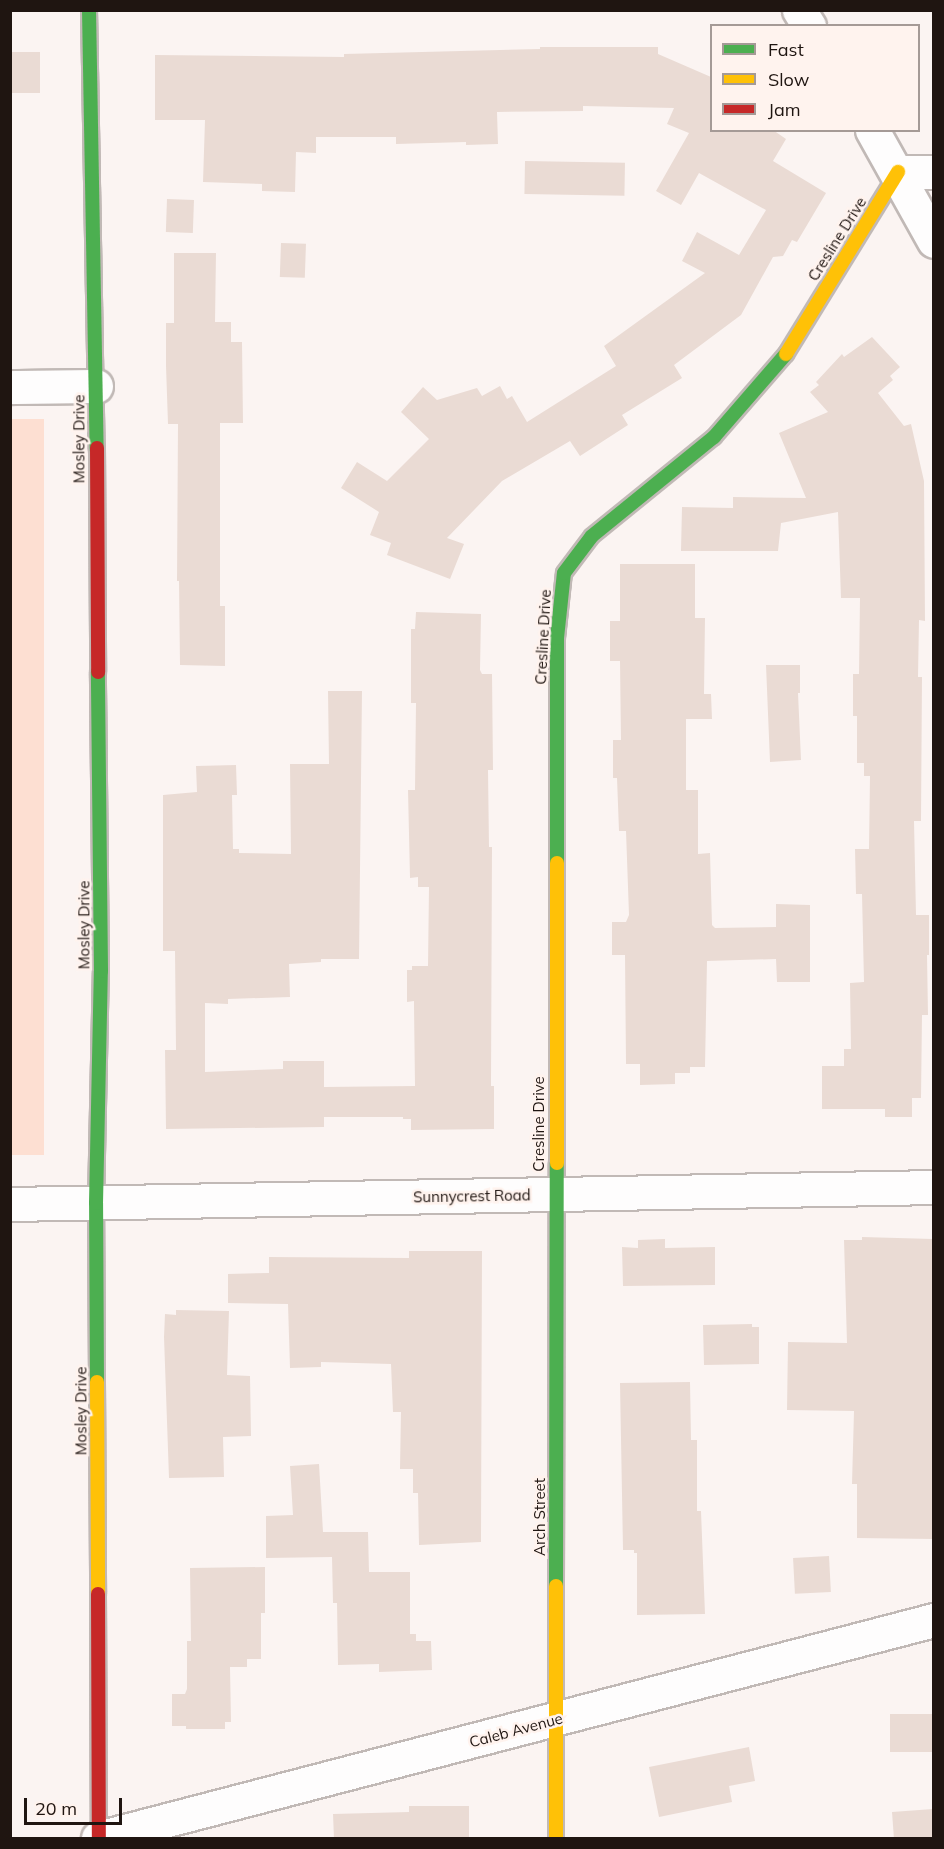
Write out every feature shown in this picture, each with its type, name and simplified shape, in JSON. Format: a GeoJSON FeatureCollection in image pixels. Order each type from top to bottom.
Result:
{"type":"FeatureCollection","features":[{"type":"Feature","properties":{"kind":"street","name":"Mosley Drive"},"geometry":{"type":"LineString","coordinates":[[89,10],[96,386],[101,971],[96,1203],[98,1838]]}},
{"type":"Feature","properties":{"kind":"street"},"geometry":{"type":"LineString","coordinates":[[800,10],[807,24]]}},
{"type":"Feature","properties":{"kind":"street"},"geometry":{"type":"LineString","coordinates":[[873,132],[898,172],[933,241]]}},
{"type":"Feature","properties":{"kind":"street"},"geometry":{"type":"LineString","coordinates":[[898,172],[933,172]]}},
{"type":"Feature","properties":{"kind":"street","name":"Cresline Drive"},"geometry":{"type":"LineString","coordinates":[[555,1195],[557,638],[564,573],[592,536],[714,437],[781,362],[898,172]]}},
{"type":"Feature","properties":{"kind":"street"},"geometry":{"type":"LineString","coordinates":[[10,387],[96,386]]}},
{"type":"Feature","properties":{"kind":"street","name":"Sunnycrest Road"},"geometry":{"type":"LineString","coordinates":[[10,1204],[933,1187]]}},
{"type":"Feature","properties":{"kind":"street","name":"Arch Street"},"geometry":{"type":"LineString","coordinates":[[555,1195],[558,1719],[556,1839]]}},
{"type":"Feature","properties":{"kind":"street","name":"Caleb Avenue"},"geometry":{"type":"LineString","coordinates":[[98,1838],[933,1620]]}},
{"type":"Feature","properties":{"kind":"shaded area"},"geometry":{"type":"Polygon","coordinates":[[[10,419],[44,419],[44,1155],[10,1155],[10,419]]]}},
{"type":"Feature","properties":{"kind":"building"},"geometry":{"type":"Polygon","coordinates":[[[540,47],[658,47],[658,54],[710,77],[710,132],[776,132],[786,139],[773,161],[826,193],[797,242],[792,240],[783,256],[773,257],[741,315],[674,365],[682,378],[622,415],[628,425],[580,456],[570,441],[502,481],[447,538],[464,544],[450,579],[387,555],[391,543],[370,535],[379,512],[341,488],[357,462],[387,481],[429,439],[401,412],[423,387],[437,400],[477,388],[482,396],[500,386],[507,399],[512,396],[527,422],[616,366],[604,346],[705,273],[682,261],[697,232],[739,255],[766,210],[699,173],[681,205],[656,191],[689,133],[667,124],[674,108],[583,106],[583,111],[497,112],[498,144],[466,145],[466,142],[396,144],[396,137],[316,137],[316,153],[296,152],[295,192],[262,191],[262,184],[203,182],[205,120],[155,120],[155,55],[344,57],[344,54],[540,49],[540,47]]]}},
{"type":"Feature","properties":{"kind":"building"},"geometry":{"type":"Polygon","coordinates":[[[10,52],[40,52],[40,93],[10,93],[10,52]]]}},
{"type":"Feature","properties":{"kind":"building"},"geometry":{"type":"Polygon","coordinates":[[[525,161],[625,163],[624,196],[524,194],[525,161]]]}},
{"type":"Feature","properties":{"kind":"building"},"geometry":{"type":"Polygon","coordinates":[[[167,199],[194,200],[193,233],[166,232],[167,199]]]}},
{"type":"Feature","properties":{"kind":"building"},"geometry":{"type":"Polygon","coordinates":[[[281,243],[306,244],[305,278],[280,277],[281,243]]]}},
{"type":"Feature","properties":{"kind":"building"},"geometry":{"type":"Polygon","coordinates":[[[174,253],[216,253],[215,322],[231,322],[231,342],[242,342],[243,423],[220,423],[220,606],[225,606],[225,666],[180,665],[179,581],[177,581],[178,424],[168,424],[166,366],[166,323],[174,323],[174,253]]]}},
{"type":"Feature","properties":{"kind":"building"},"geometry":{"type":"Polygon","coordinates":[[[872,337],[900,367],[890,376],[893,380],[878,393],[904,426],[911,424],[924,481],[925,621],[919,620],[918,677],[922,677],[921,821],[914,821],[916,915],[929,915],[928,1015],[922,1015],[921,1098],[912,1098],[912,1117],[885,1117],[885,1109],[822,1109],[822,1066],[844,1066],[844,1049],[851,1049],[850,983],[864,982],[862,894],[856,894],[855,849],[869,849],[870,776],[864,776],[864,763],[857,763],[857,716],[853,716],[853,674],[859,674],[860,598],[841,598],[838,512],[781,523],[778,551],[681,551],[682,507],[733,508],[733,497],[806,498],[779,433],[828,412],[810,392],[819,385],[816,382],[842,354],[844,357],[872,337]]]}},
{"type":"Feature","properties":{"kind":"building"},"geometry":{"type":"Polygon","coordinates":[[[620,564],[695,564],[695,618],[705,618],[704,694],[711,694],[712,719],[686,719],[686,790],[698,790],[698,854],[710,853],[712,925],[715,928],[776,927],[776,904],[810,905],[810,982],[777,982],[776,959],[707,961],[705,1067],[690,1067],[690,1073],[675,1073],[675,1084],[640,1085],[640,1064],[626,1064],[625,955],[612,955],[612,922],[626,922],[629,915],[626,831],[619,831],[617,778],[613,778],[613,740],[621,740],[620,661],[610,661],[610,621],[620,621],[620,564]]]}},
{"type":"Feature","properties":{"kind":"building"},"geometry":{"type":"Polygon","coordinates":[[[416,612],[481,614],[480,670],[482,674],[492,674],[493,770],[488,770],[489,847],[492,847],[491,1086],[494,1086],[494,1129],[411,1130],[411,1119],[403,1119],[403,1117],[324,1117],[324,1127],[166,1129],[165,1050],[176,1050],[175,951],[163,951],[163,795],[197,792],[196,766],[236,765],[237,795],[232,795],[233,849],[239,849],[239,853],[291,854],[290,764],[329,764],[328,691],[362,691],[359,959],[321,959],[321,962],[289,964],[290,997],[228,999],[228,1004],[205,1003],[205,1072],[283,1069],[283,1061],[324,1061],[324,1087],[415,1086],[414,1001],[407,1002],[407,970],[412,970],[412,966],[428,966],[429,887],[418,887],[418,877],[410,878],[408,790],[415,790],[416,703],[411,703],[411,629],[415,629],[416,612]]]}},
{"type":"Feature","properties":{"kind":"building"},"geometry":{"type":"Polygon","coordinates":[[[766,665],[800,665],[800,693],[798,693],[801,760],[770,762],[766,665]]]}},
{"type":"Feature","properties":{"kind":"building"},"geometry":{"type":"Polygon","coordinates":[[[862,1237],[933,1239],[933,1539],[857,1538],[857,1484],[852,1484],[854,1411],[787,1410],[788,1342],[847,1343],[844,1240],[862,1240],[862,1237]]]}},
{"type":"Feature","properties":{"kind":"building"},"geometry":{"type":"Polygon","coordinates":[[[665,1239],[665,1248],[715,1247],[715,1285],[623,1286],[622,1247],[638,1248],[638,1240],[665,1239]]]}},
{"type":"Feature","properties":{"kind":"building"},"geometry":{"type":"Polygon","coordinates":[[[409,1251],[482,1251],[481,1542],[419,1545],[418,1493],[413,1493],[413,1469],[400,1469],[401,1412],[393,1412],[391,1364],[321,1362],[321,1367],[290,1368],[288,1304],[228,1303],[228,1274],[269,1273],[269,1257],[409,1258],[409,1251]]]}},
{"type":"Feature","properties":{"kind":"building"},"geometry":{"type":"Polygon","coordinates":[[[176,1310],[229,1311],[227,1375],[250,1376],[251,1436],[223,1437],[224,1477],[169,1478],[164,1337],[165,1314],[176,1315],[176,1310]]]}},
{"type":"Feature","properties":{"kind":"building"},"geometry":{"type":"Polygon","coordinates":[[[752,1324],[752,1327],[759,1327],[759,1364],[704,1365],[703,1325],[752,1324]]]}},
{"type":"Feature","properties":{"kind":"building"},"geometry":{"type":"Polygon","coordinates":[[[690,1382],[691,1440],[697,1440],[697,1511],[701,1511],[705,1614],[637,1615],[637,1553],[634,1553],[634,1550],[623,1550],[620,1383],[690,1382]]]}},
{"type":"Feature","properties":{"kind":"building"},"geometry":{"type":"Polygon","coordinates":[[[319,1464],[323,1532],[368,1532],[369,1572],[410,1572],[410,1634],[416,1634],[416,1641],[431,1641],[432,1670],[379,1672],[379,1664],[338,1665],[337,1603],[333,1603],[332,1557],[266,1558],[266,1516],[293,1515],[290,1466],[319,1464]]]}},
{"type":"Feature","properties":{"kind":"building"},"geometry":{"type":"Polygon","coordinates":[[[829,1556],[831,1592],[795,1594],[793,1558],[829,1556]]]}},
{"type":"Feature","properties":{"kind":"building"},"geometry":{"type":"Polygon","coordinates":[[[265,1567],[265,1613],[261,1613],[261,1659],[247,1659],[247,1667],[230,1667],[231,1722],[225,1722],[225,1729],[186,1729],[186,1726],[172,1726],[172,1694],[185,1694],[187,1689],[187,1641],[191,1641],[190,1568],[265,1567]]]}},
{"type":"Feature","properties":{"kind":"building"},"geometry":{"type":"Polygon","coordinates":[[[890,1714],[933,1714],[933,1752],[890,1752],[890,1714]]]}},
{"type":"Feature","properties":{"kind":"building"},"geometry":{"type":"Polygon","coordinates":[[[749,1747],[755,1781],[729,1786],[732,1802],[659,1817],[649,1767],[749,1747]]]}},
{"type":"Feature","properties":{"kind":"building"},"geometry":{"type":"Polygon","coordinates":[[[409,1806],[469,1806],[469,1839],[334,1839],[333,1814],[409,1812],[409,1806]]]}},
{"type":"Feature","properties":{"kind":"building"},"geometry":{"type":"Polygon","coordinates":[[[933,1809],[933,1839],[894,1839],[892,1812],[933,1809]]]}},
{"type":"Feature","properties":{"kind":"traffic: fast"},"geometry":{"type":"LineString","coordinates":[[89,10],[97,448]]}},
{"type":"Feature","properties":{"kind":"traffic: fast"},"geometry":{"type":"LineString","coordinates":[[557,863],[557,638],[564,573],[592,536],[714,437],[786,354]]}},
{"type":"Feature","properties":{"kind":"traffic: fast"},"geometry":{"type":"LineString","coordinates":[[97,1382],[96,1203],[101,971],[98,672]]}},
{"type":"Feature","properties":{"kind":"traffic: fast"},"geometry":{"type":"LineString","coordinates":[[556,1586],[557,1163]]}},
{"type":"Feature","properties":{"kind":"traffic: slow"},"geometry":{"type":"LineString","coordinates":[[786,354],[898,172]]}},
{"type":"Feature","properties":{"kind":"traffic: slow"},"geometry":{"type":"LineString","coordinates":[[557,863],[557,1163]]}},
{"type":"Feature","properties":{"kind":"traffic: slow"},"geometry":{"type":"LineString","coordinates":[[97,1382],[98,1594]]}},
{"type":"Feature","properties":{"kind":"traffic: slow"},"geometry":{"type":"LineString","coordinates":[[556,1586],[556,1838]]}},
{"type":"Feature","properties":{"kind":"traffic: jam"},"geometry":{"type":"LineString","coordinates":[[97,448],[98,672]]}},
{"type":"Feature","properties":{"kind":"traffic: jam"},"geometry":{"type":"LineString","coordinates":[[98,1594],[99,1838]]}}]}
